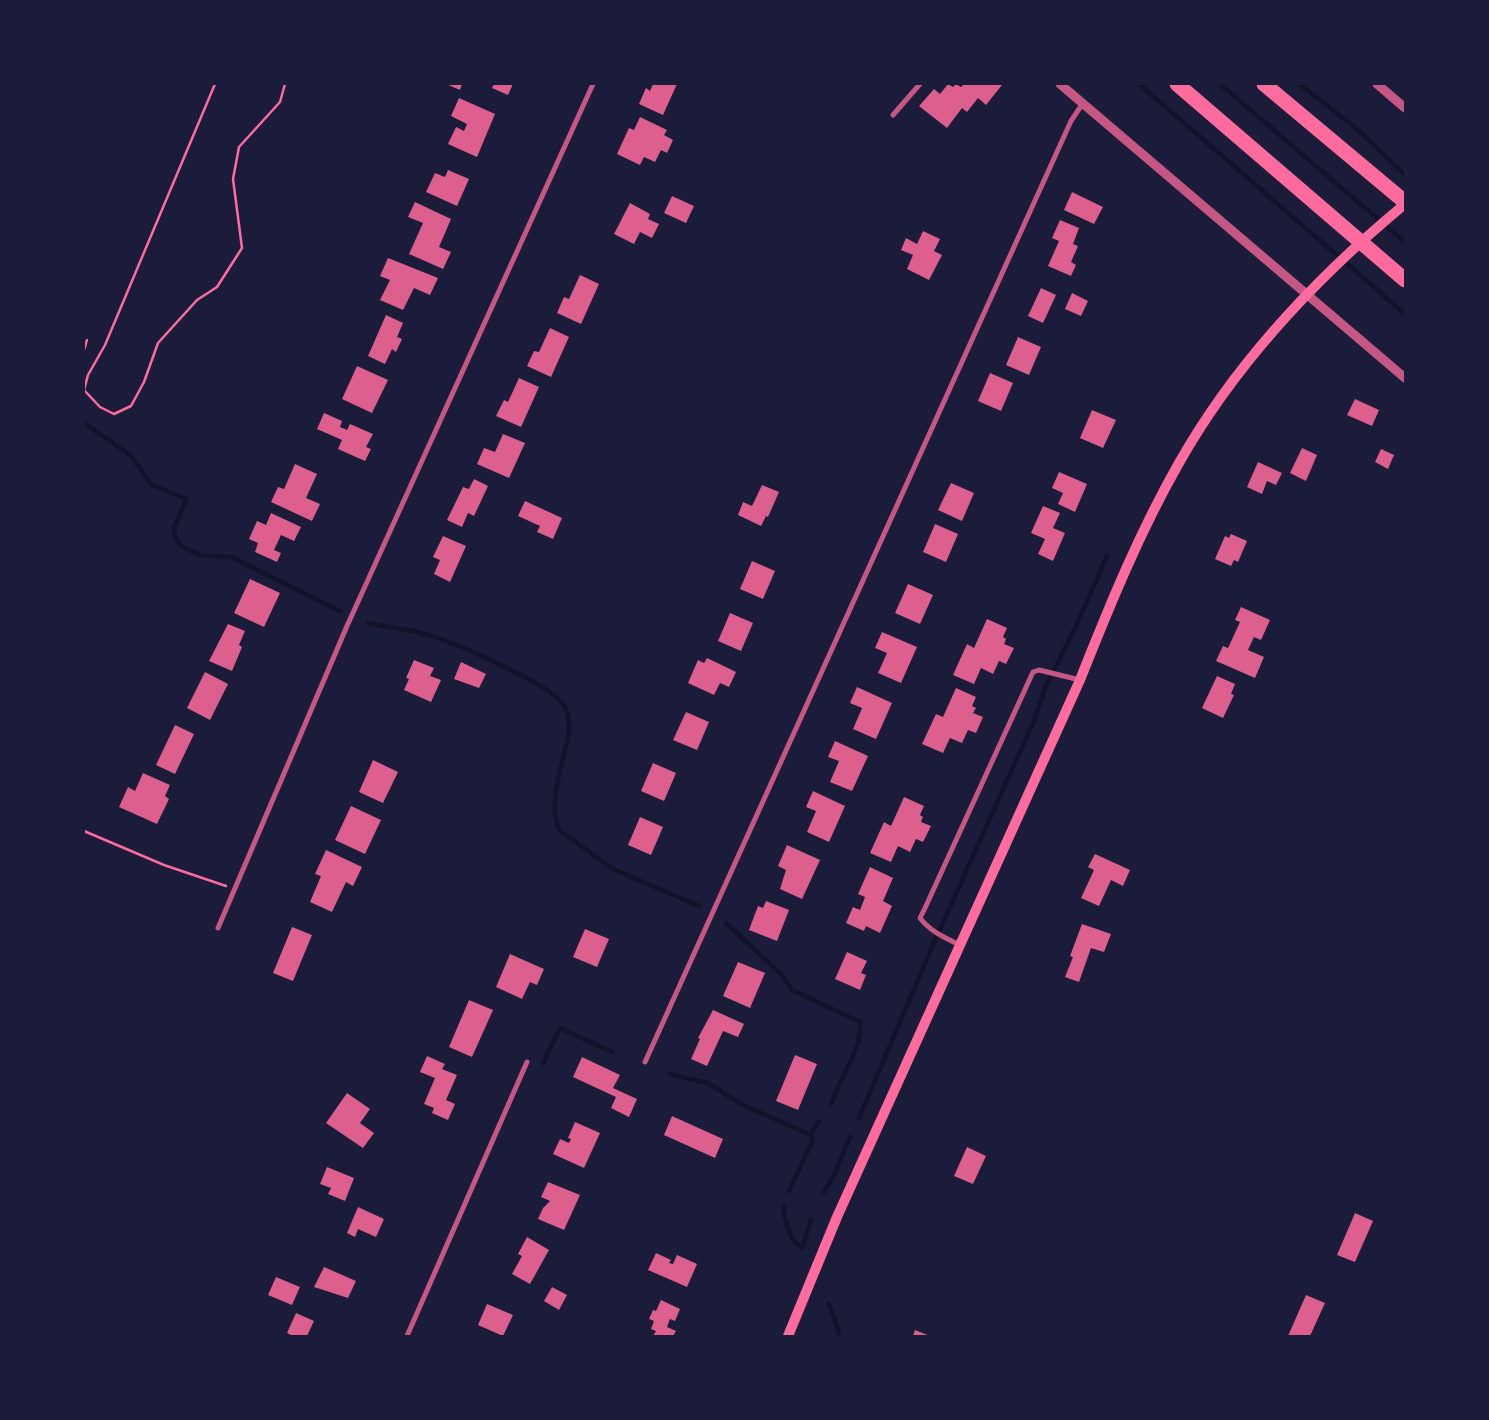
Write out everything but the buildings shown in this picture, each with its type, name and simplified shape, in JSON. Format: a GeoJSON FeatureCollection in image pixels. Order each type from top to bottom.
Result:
{"type":"FeatureCollection","features":[{"type":"Feature","properties":{"kind":"highway"},"geometry":{"type":"LineString","coordinates":[[1177,84],[1405,280]]}},
{"type":"Feature","properties":{"kind":"highway"},"geometry":{"type":"LineString","coordinates":[[1264,84],[1405,203]]}},
{"type":"Feature","properties":{"kind":"main road"},"geometry":{"type":"LineString","coordinates":[[788,1336],[837,1218],[1080,680],[1114,598],[1179,462],[1249,360],[1308,294],[1405,203]]}},
{"type":"Feature","properties":{"kind":"street"},"geometry":{"type":"LineString","coordinates":[[218,928],[351,617],[592,84]]}},
{"type":"Feature","properties":{"kind":"street"},"geometry":{"type":"LineString","coordinates":[[893,115],[920,84]]}},
{"type":"Feature","properties":{"kind":"street"},"geometry":{"type":"LineString","coordinates":[[1060,84],[1405,378]]}},
{"type":"Feature","properties":{"kind":"street"},"geometry":{"type":"LineString","coordinates":[[1377,84],[1405,108]]}},
{"type":"Feature","properties":{"kind":"street"},"geometry":{"type":"LineString","coordinates":[[645,1062],[1071,121],[1083,103]]}},
{"type":"Feature","properties":{"kind":"street"},"geometry":{"type":"LineString","coordinates":[[960,946],[935,933],[920,918],[1033,672],[1039,670],[1080,680]]}},
{"type":"Feature","properties":{"kind":"street"},"geometry":{"type":"LineString","coordinates":[[407,1336],[527,1062]]}},
{"type":"Feature","properties":{"kind":"path"},"geometry":{"type":"LineString","coordinates":[[215,84],[105,345],[88,375],[84,390],[100,407],[114,414],[131,406],[144,382],[158,343],[197,300],[217,287],[242,248],[233,179],[239,147],[280,102],[285,84]]}},
{"type":"Feature","properties":{"kind":"path"},"geometry":{"type":"LineString","coordinates":[[84,350],[87,340]]}},
{"type":"Feature","properties":{"kind":"path"},"geometry":{"type":"LineString","coordinates":[[84,830],[164,865],[235,889]]}},
{"type":"Feature","properties":{"kind":"waterway"},"geometry":{"type":"LineString","coordinates":[[1139,84],[1405,314]]}},
{"type":"Feature","properties":{"kind":"waterway"},"geometry":{"type":"LineString","coordinates":[[1220,84],[1405,242]]}},
{"type":"Feature","properties":{"kind":"waterway"},"geometry":{"type":"LineString","coordinates":[[1299,84],[1356,128],[1405,175]]}},
{"type":"Feature","properties":{"kind":"waterway"},"geometry":{"type":"LineString","coordinates":[[84,423],[130,455],[152,485],[186,500],[174,528],[175,537],[181,546],[200,555],[231,557],[340,611]]}},
{"type":"Feature","properties":{"kind":"waterway"},"geometry":{"type":"LineString","coordinates":[[859,1118],[932,947],[1033,723],[1046,686],[1077,624],[1107,556]]}},
{"type":"Feature","properties":{"kind":"waterway"},"geometry":{"type":"LineString","coordinates":[[368,623],[417,632],[437,638],[520,674],[554,695],[563,704],[568,716],[569,725],[555,798],[556,821],[560,831],[613,869],[699,906]]}},
{"type":"Feature","properties":{"kind":"waterway"},"geometry":{"type":"LineString","coordinates":[[726,923],[782,975],[792,990],[860,1022],[858,1042],[831,1104]]}},
{"type":"Feature","properties":{"kind":"waterway"},"geometry":{"type":"LineString","coordinates":[[543,1063],[560,1028],[612,1052]]}},
{"type":"Feature","properties":{"kind":"waterway"},"geometry":{"type":"LineString","coordinates":[[669,1074],[708,1083],[743,1105],[811,1135]]}},
{"type":"Feature","properties":{"kind":"waterway"},"geometry":{"type":"LineString","coordinates":[[789,1191],[812,1142],[812,1131],[819,1122]]}},
{"type":"Feature","properties":{"kind":"waterway"},"geometry":{"type":"LineString","coordinates":[[824,1192],[833,1178],[850,1137]]}},
{"type":"Feature","properties":{"kind":"waterway"},"geometry":{"type":"LineString","coordinates":[[784,1205],[784,1216],[788,1229],[794,1241],[802,1248],[811,1220]]}},
{"type":"Feature","properties":{"kind":"waterway"},"geometry":{"type":"LineString","coordinates":[[829,1304],[840,1336]]}}]}
